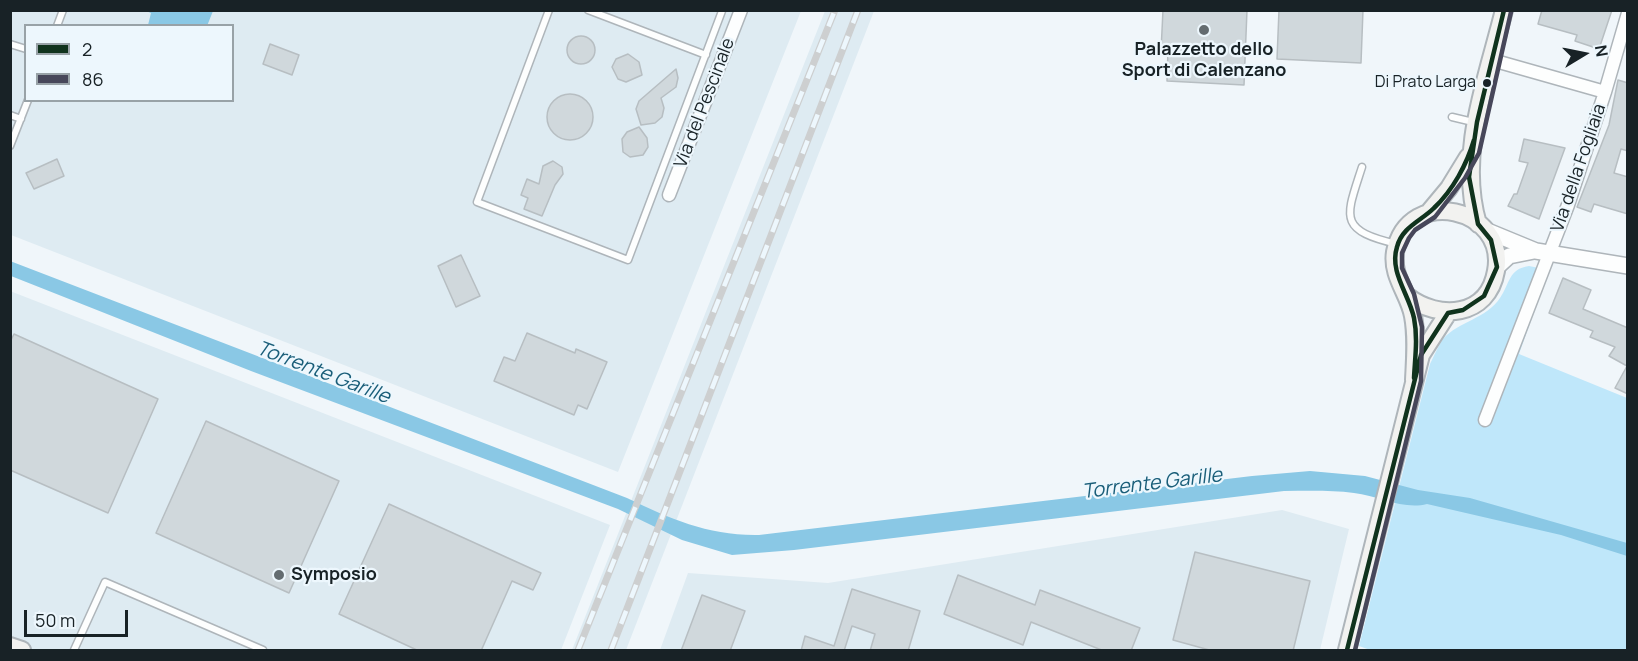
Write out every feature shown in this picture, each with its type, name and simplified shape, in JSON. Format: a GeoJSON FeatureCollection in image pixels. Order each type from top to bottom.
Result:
{"type":"FeatureCollection","features":[{"type":"Feature","properties":{"kind":"main road"},"geometry":{"type":"LineString","coordinates":[[1407,296],[1427,309],[1448,313],[1463,310],[1484,296],[1495,276],[1496,250],[1482,227],[1469,177],[1477,122],[1504,10]]}},
{"type":"Feature","properties":{"kind":"main road"},"geometry":{"type":"LineString","coordinates":[[1414,380],[1415,327],[1407,296],[1395,270],[1398,244],[1410,224],[1429,212],[1459,173],[1472,150]]}},
{"type":"Feature","properties":{"kind":"main road"},"geometry":{"type":"LineString","coordinates":[[1429,212],[1452,210],[1470,217],[1482,227]]}},
{"type":"Feature","properties":{"kind":"main road"},"geometry":{"type":"LineString","coordinates":[[1347,651],[1421,355],[1448,313]]}},
{"type":"Feature","properties":{"kind":"main road"},"geometry":{"type":"LineString","coordinates":[[10,646],[22,651]]}},
{"type":"Feature","properties":{"kind":"street","name":"Via del Pescinale"},"geometry":{"type":"LineString","coordinates":[[669,195],[741,10]]}},
{"type":"Feature","properties":{"kind":"street","name":"Via della Fogliaia"},"geometry":{"type":"LineString","coordinates":[[1485,420],[1543,252],[1605,92],[1628,13]]}},
{"type":"Feature","properties":{"kind":"street"},"geometry":{"type":"LineString","coordinates":[[1492,60],[1605,92]]}},
{"type":"Feature","properties":{"kind":"street"},"geometry":{"type":"LineString","coordinates":[[1482,227],[1543,252],[1628,266]]}},
{"type":"Feature","properties":{"kind":"street"},"geometry":{"type":"LineString","coordinates":[[1497,267],[1509,256],[1543,252]]}},
{"type":"Feature","properties":{"kind":"lane"},"geometry":{"type":"LineString","coordinates":[[549,10],[477,202],[628,260],[722,11]]}},
{"type":"Feature","properties":{"kind":"lane"},"geometry":{"type":"LineString","coordinates":[[588,10],[706,55]]}},
{"type":"Feature","properties":{"kind":"lane"},"geometry":{"type":"LineString","coordinates":[[10,146],[27,102]]}},
{"type":"Feature","properties":{"kind":"lane"},"geometry":{"type":"LineString","coordinates":[[10,115],[21,119]]}},
{"type":"Feature","properties":{"kind":"lane"},"geometry":{"type":"LineString","coordinates":[[1452,117],[1477,122]]}},
{"type":"Feature","properties":{"kind":"lane"},"geometry":{"type":"LineString","coordinates":[[1362,167],[1348,212],[1352,224],[1370,238],[1398,244]]}},
{"type":"Feature","properties":{"kind":"lane"},"geometry":{"type":"LineString","coordinates":[[74,651],[105,582],[263,651]]}},
{"type":"Feature","properties":{"kind":"shaded area"},"geometry":{"type":"Polygon","coordinates":[[[10,11],[801,11],[618,472],[11,235],[10,11]]]}},
{"type":"Feature","properties":{"kind":"shaded area"},"geometry":{"type":"Polygon","coordinates":[[[146,11],[213,11],[208,24],[148,24],[151,13],[146,11]]]}},
{"type":"Feature","properties":{"kind":"shaded area"},"geometry":{"type":"Polygon","coordinates":[[[825,11],[874,11],[626,650],[572,650],[825,11]]]}},
{"type":"Feature","properties":{"kind":"shaded area"},"geometry":{"type":"Polygon","coordinates":[[[10,261],[627,498],[659,513],[691,525],[723,533],[759,535],[1310,471],[1365,476],[1418,490],[1470,498],[1627,543],[1627,556],[1561,535],[1427,504],[1400,504],[1337,491],[1284,491],[794,550],[732,555],[682,540],[618,509],[251,371],[11,276],[10,261]]]}},
{"type":"Feature","properties":{"kind":"shaded area"},"geometry":{"type":"Polygon","coordinates":[[[1529,266],[1549,270],[1519,354],[1627,398],[1627,650],[1370,650],[1359,646],[1430,364],[1443,339],[1449,333],[1487,311],[1500,298],[1513,274],[1529,266]]]}},
{"type":"Feature","properties":{"kind":"shaded area"},"geometry":{"type":"Polygon","coordinates":[[[10,291],[610,525],[561,650],[11,650],[10,291]]]}},
{"type":"Feature","properties":{"kind":"shaded area"},"geometry":{"type":"Polygon","coordinates":[[[1282,510],[1349,529],[1320,650],[660,650],[688,573],[828,583],[1282,510]]]}},
{"type":"Feature","properties":{"kind":"building","name":"Palazzetto dello Sport di Calenzano"},"geometry":{"type":"Polygon","coordinates":[[[1163,10],[1247,10],[1244,85],[1167,81],[1168,49],[1161,51],[1163,10]]]}},
{"type":"Feature","properties":{"kind":"building"},"geometry":{"type":"Polygon","coordinates":[[[1279,10],[1363,10],[1361,63],[1277,59],[1279,10]]]}},
{"type":"Feature","properties":{"kind":"building"},"geometry":{"type":"Polygon","coordinates":[[[1542,10],[1612,10],[1599,49],[1575,41],[1577,35],[1538,24],[1542,10]]]}},
{"type":"Feature","properties":{"kind":"building"},"geometry":{"type":"Polygon","coordinates":[[[581,36],[591,40],[595,50],[591,60],[581,64],[571,60],[567,50],[571,40],[581,36]]]}},
{"type":"Feature","properties":{"kind":"building"},"geometry":{"type":"Polygon","coordinates":[[[270,44],[299,55],[292,75],[263,64],[270,44]]]}},
{"type":"Feature","properties":{"kind":"building"},"geometry":{"type":"Polygon","coordinates":[[[628,54],[639,62],[642,75],[626,82],[618,79],[612,67],[616,59],[628,54]]]}},
{"type":"Feature","properties":{"kind":"building"},"geometry":{"type":"Polygon","coordinates":[[[676,69],[678,78],[676,87],[661,98],[664,108],[662,117],[655,123],[641,125],[636,109],[639,101],[676,69]]]}},
{"type":"Feature","properties":{"kind":"building"},"geometry":{"type":"Polygon","coordinates":[[[1618,80],[1628,83],[1628,151],[1621,149],[1614,173],[1628,177],[1628,214],[1594,204],[1591,212],[1577,207],[1609,125],[1618,80]]]}},
{"type":"Feature","properties":{"kind":"building"},"geometry":{"type":"Polygon","coordinates":[[[570,94],[586,101],[593,117],[586,133],[570,140],[554,133],[547,117],[554,101],[570,94]]]}},
{"type":"Feature","properties":{"kind":"building"},"geometry":{"type":"Polygon","coordinates":[[[639,127],[647,138],[648,147],[643,155],[630,157],[623,152],[622,139],[627,132],[639,127]]]}},
{"type":"Feature","properties":{"kind":"building"},"geometry":{"type":"Polygon","coordinates":[[[1524,139],[1565,148],[1539,219],[1508,206],[1514,194],[1517,194],[1528,163],[1519,161],[1524,139]]]}},
{"type":"Feature","properties":{"kind":"building"},"geometry":{"type":"Polygon","coordinates":[[[57,159],[64,176],[34,189],[26,173],[57,159]]]}},
{"type":"Feature","properties":{"kind":"building"},"geometry":{"type":"Polygon","coordinates":[[[553,161],[562,167],[563,174],[555,185],[542,216],[524,209],[528,198],[521,195],[527,179],[539,184],[543,166],[553,161]]]}},
{"type":"Feature","properties":{"kind":"building"},"geometry":{"type":"Polygon","coordinates":[[[461,255],[480,296],[456,307],[438,266],[461,255]]]}},
{"type":"Feature","properties":{"kind":"building"},"geometry":{"type":"Polygon","coordinates":[[[1563,278],[1591,290],[1583,309],[1628,328],[1628,394],[1615,388],[1627,366],[1609,356],[1615,347],[1590,337],[1593,331],[1549,313],[1563,278]]]}},
{"type":"Feature","properties":{"kind":"building"},"geometry":{"type":"Polygon","coordinates":[[[527,333],[575,353],[576,349],[607,362],[587,409],[578,405],[574,415],[494,381],[504,357],[515,361],[527,333]]]}},
{"type":"Feature","properties":{"kind":"building"},"geometry":{"type":"Polygon","coordinates":[[[14,334],[158,399],[108,513],[10,470],[10,342],[14,334]]]}},
{"type":"Feature","properties":{"kind":"building"},"geometry":{"type":"Polygon","coordinates":[[[206,421],[339,481],[289,593],[156,533],[206,421]]]}},
{"type":"Feature","properties":{"kind":"building"},"geometry":{"type":"Polygon","coordinates":[[[389,504],[541,573],[533,590],[512,581],[481,651],[419,651],[339,614],[389,504]]]}},
{"type":"Feature","properties":{"kind":"building"},"geometry":{"type":"Polygon","coordinates":[[[1195,552],[1310,581],[1293,651],[1213,651],[1173,640],[1195,552]]]}},
{"type":"Feature","properties":{"kind":"building"},"geometry":{"type":"Polygon","coordinates":[[[958,575],[1035,605],[1040,590],[1140,628],[1131,651],[1104,651],[1031,622],[1023,645],[944,614],[958,575]]]}},
{"type":"Feature","properties":{"kind":"building"},"geometry":{"type":"Polygon","coordinates":[[[852,589],[920,611],[908,651],[870,651],[875,634],[852,626],[844,651],[801,651],[805,636],[834,646],[852,589]]]}},
{"type":"Feature","properties":{"kind":"building"},"geometry":{"type":"Polygon","coordinates":[[[702,595],[745,611],[730,651],[681,651],[702,595]]]}},
{"type":"Feature","properties":{"kind":"railway"},"geometry":{"type":"LineString","coordinates":[[578,650],[835,10]]}},
{"type":"Feature","properties":{"kind":"railway"},"geometry":{"type":"LineString","coordinates":[[611,650],[858,10]]}},
{"type":"Feature","properties":{"kind":"transit line","name":"2"},"geometry":{"type":"LineString","coordinates":[[1347,650],[1421,355],[1448,313],[1463,310],[1484,296],[1497,267],[1491,240],[1478,224],[1469,177],[1477,122],[1504,10]]}},
{"type":"Feature","properties":{"kind":"transit line","name":"86"},"geometry":{"type":"LineString","coordinates":[[1355,650],[1421,381],[1422,327],[1414,294],[1402,268],[1402,253],[1415,230],[1435,217],[1465,178],[1479,153],[1511,12]]}},
{"type":"Feature","properties":{"kind":"transit line","name":"2"},"geometry":{"type":"LineString","coordinates":[[1414,378],[1416,348],[1414,318],[1398,274],[1395,256],[1397,247],[1407,229],[1434,208],[1453,185],[1474,140]]}},
{"type":"Feature","properties":{"kind":"place","name":"Palazzetto dello Sport di Calenzano"},"geometry":{"type":"Point","coordinates":[1204,30]}},
{"type":"Feature","properties":{"kind":"place","name":"Di Prato Larga"},"geometry":{"type":"Point","coordinates":[1487,83]}},
{"type":"Feature","properties":{"kind":"place","name":"Symposio"},"geometry":{"type":"Point","coordinates":[279,575]}},
{"type":"Feature","properties":{"kind":"water label","name":"Torrente Garille"},"geometry":{"type":"Point","coordinates":[323,373]}},
{"type":"Feature","properties":{"kind":"water label","name":"Torrente Garille"},"geometry":{"type":"Point","coordinates":[1152,484]}}]}
